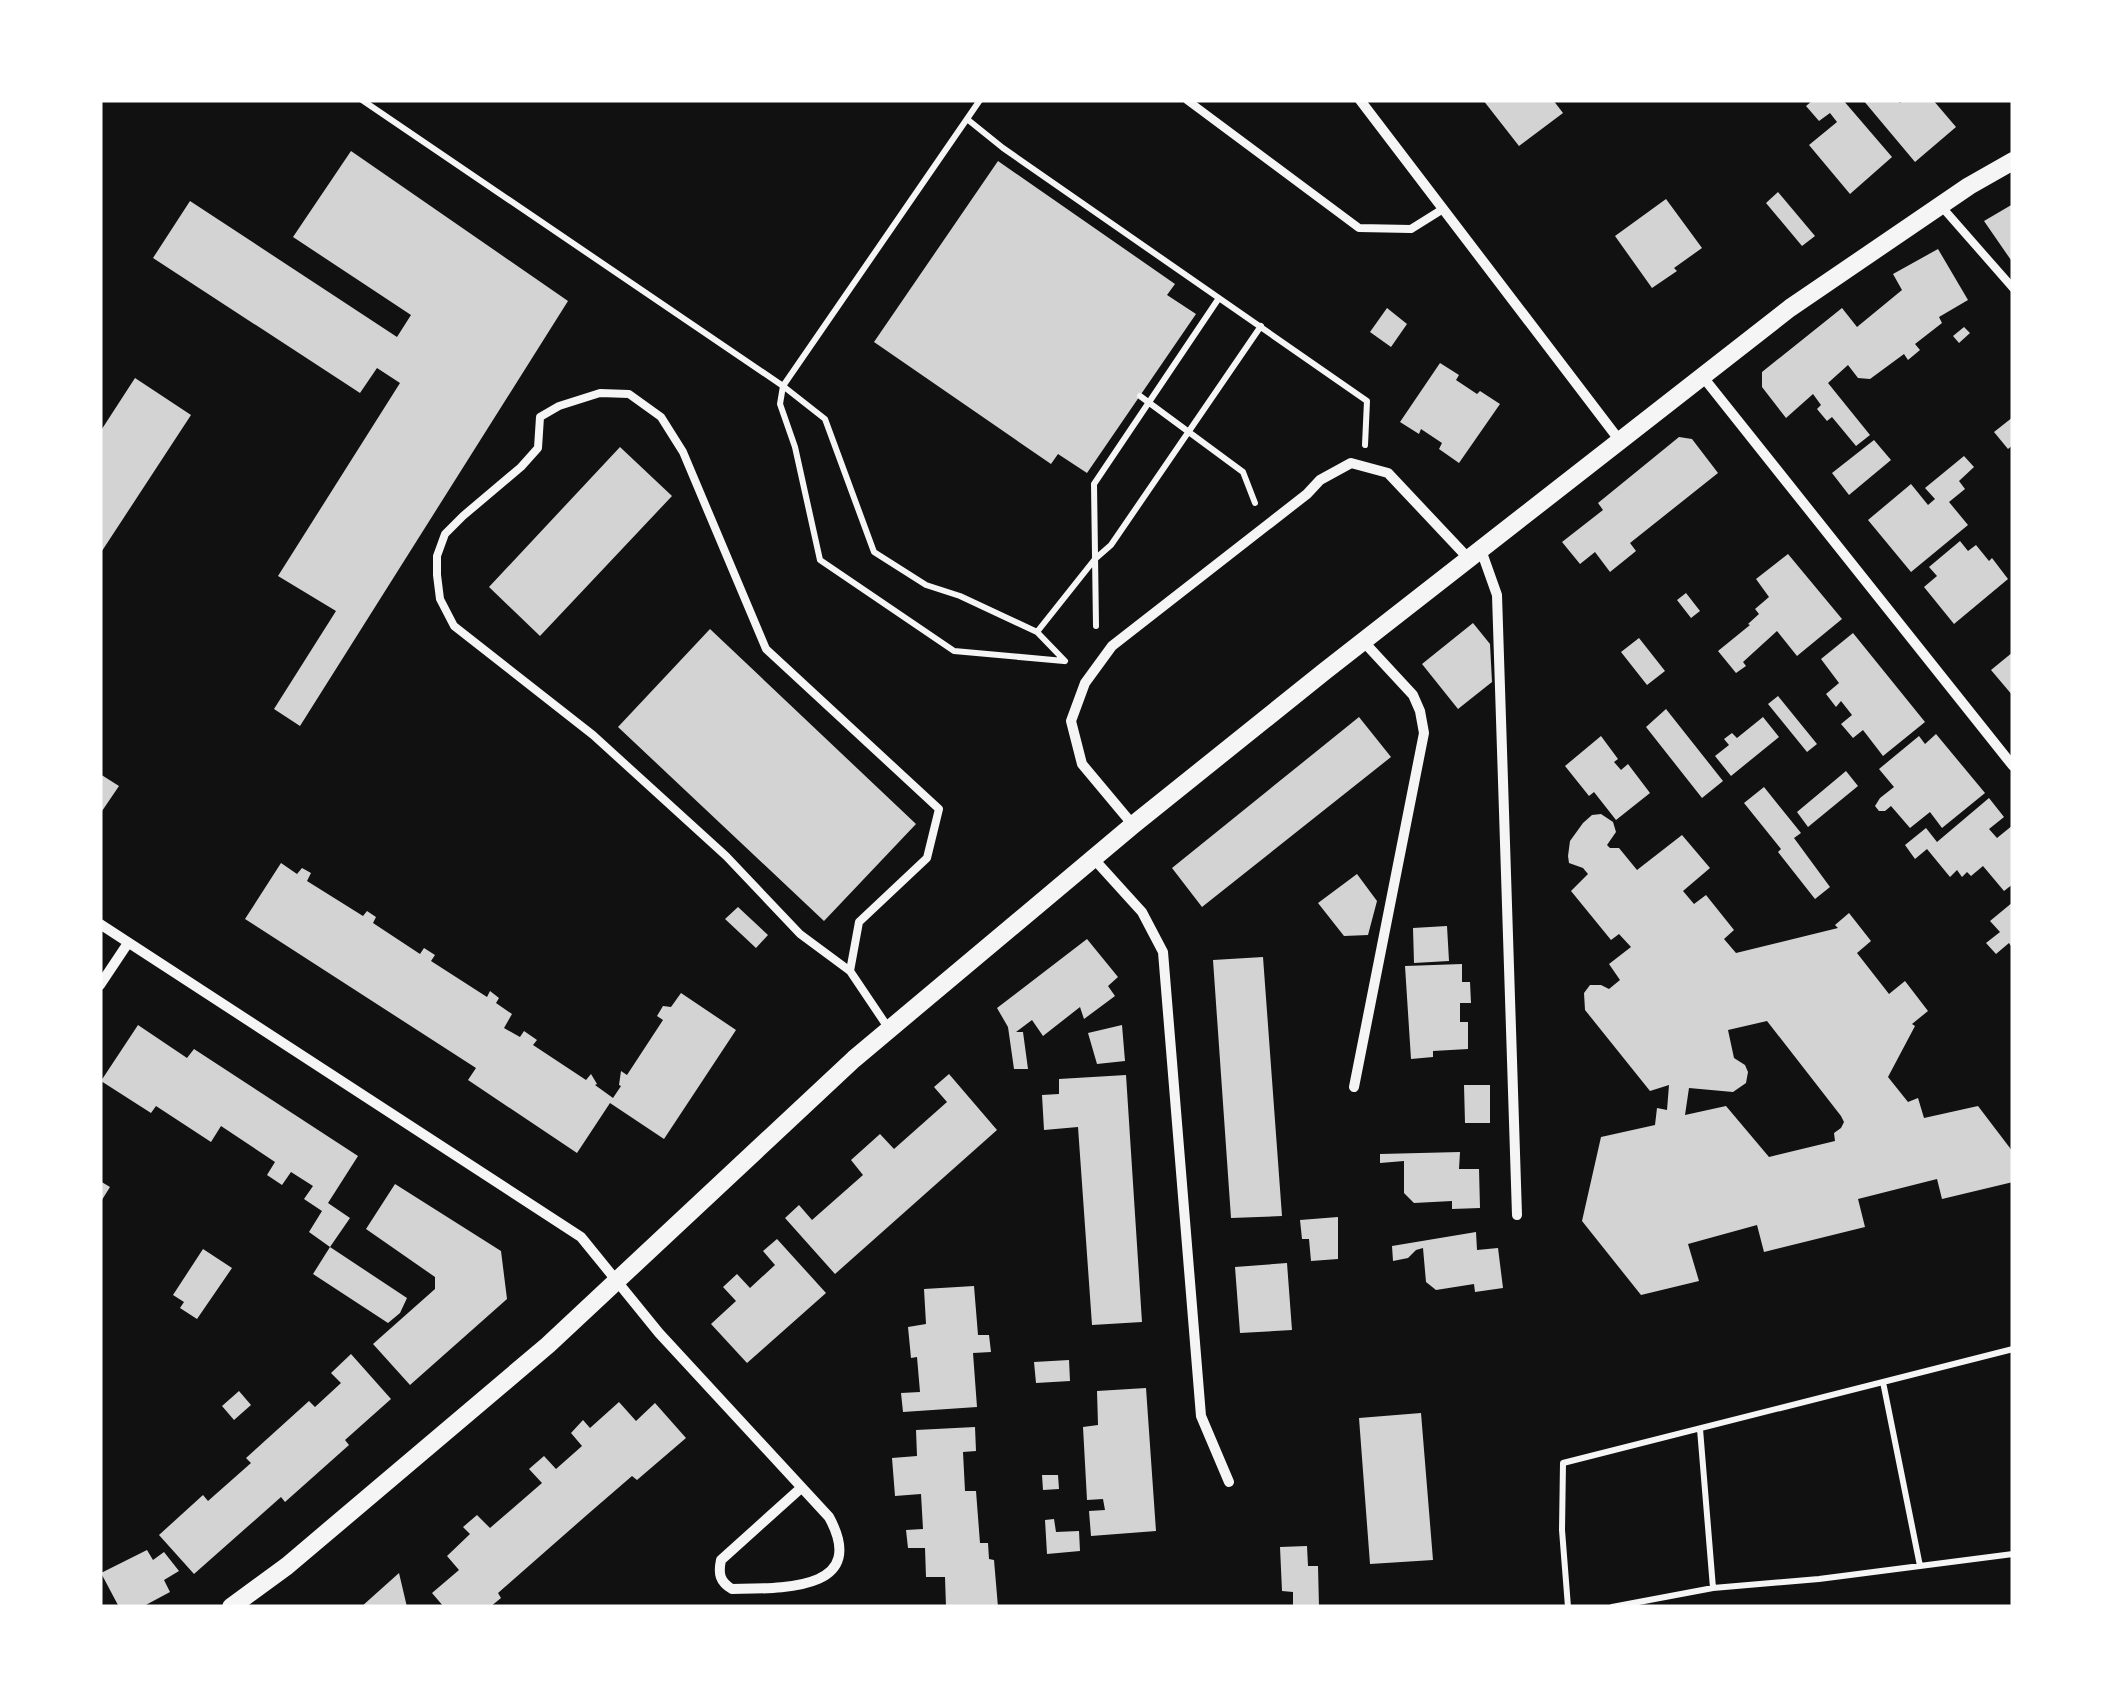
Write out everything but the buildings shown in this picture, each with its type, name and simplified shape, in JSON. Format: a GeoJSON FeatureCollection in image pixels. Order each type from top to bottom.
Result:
{"type":"FeatureCollection","features":[{"type":"Feature","properties":{"kind":"street"},"geometry":{"type":"LineString","coordinates":[[1360,100],[1620,441]]}},
{"type":"Feature","properties":{"kind":"street"},"geometry":{"type":"LineString","coordinates":[[231,1607],[287,1566],[548,1344],[840,1071],[1133,824],[1790,308],[2013,161]]}},
{"type":"Feature","properties":{"kind":"street"},"geometry":{"type":"LineString","coordinates":[[1703,377],[2013,766]]}},
{"type":"Feature","properties":{"kind":"street"},"geometry":{"type":"LineString","coordinates":[[1133,824],[1082,764],[1071,721],[1085,683],[1112,646],[1320,480],[1351,463],[1388,474],[1475,554],[1497,595],[1517,1215]]}},
{"type":"Feature","properties":{"kind":"street"},"geometry":{"type":"LineString","coordinates":[[1354,1086],[1424,734],[1413,695],[1363,641]]}},
{"type":"Feature","properties":{"kind":"street"},"geometry":{"type":"LineString","coordinates":[[1093,858],[1142,912],[1163,952],[1201,1416],[1229,1482]]}},
{"type":"Feature","properties":{"kind":"street"},"geometry":{"type":"LineString","coordinates":[[100,924],[581,1237],[659,1333],[829,1516],[837,1532],[840,1554],[834,1568],[809,1585],[732,1590],[723,1584],[721,1560],[802,1488]]}},
{"type":"Feature","properties":{"kind":"street"},"geometry":{"type":"LineString","coordinates":[[100,985],[128,943]]}},
{"type":"Feature","properties":{"kind":"lane"},"geometry":{"type":"LineString","coordinates":[[1186,100],[1359,228],[1411,229],[1444,209]]}},
{"type":"Feature","properties":{"kind":"lane"},"geometry":{"type":"LineString","coordinates":[[1940,206],[2013,288]]}},
{"type":"Feature","properties":{"kind":"lane"},"geometry":{"type":"LineString","coordinates":[[850,970],[859,922],[926,858],[939,809],[766,648],[683,452],[661,417],[628,394],[600,393],[559,406],[540,418],[538,448],[445,534],[437,556],[440,599],[454,626],[592,735],[726,856],[800,934],[850,970],[889,1030]]}},
{"type":"Feature","properties":{"kind":"path"},"geometry":{"type":"LineString","coordinates":[[362,100],[783,386],[824,419],[874,552],[926,585],[960,596],[1037,632],[1085,683]]}},
{"type":"Feature","properties":{"kind":"path"},"geometry":{"type":"LineString","coordinates":[[980,100],[783,386],[780,404],[795,447],[820,560],[954,651],[1065,661]]}},
{"type":"Feature","properties":{"kind":"path"},"geometry":{"type":"LineString","coordinates":[[967,119],[1367,401],[1364,466]]}},
{"type":"Feature","properties":{"kind":"path"},"geometry":{"type":"LineString","coordinates":[[1097,667],[1094,484],[1219,298]]}},
{"type":"Feature","properties":{"kind":"path"},"geometry":{"type":"LineString","coordinates":[[1037,632],[1095,559],[1111,545],[1261,326]]}},
{"type":"Feature","properties":{"kind":"path"},"geometry":{"type":"LineString","coordinates":[[1140,396],[1242,472]]}},
{"type":"Feature","properties":{"kind":"path"},"geometry":{"type":"LineString","coordinates":[[1568,1607],[1562,1463],[2013,1349]]}},
{"type":"Feature","properties":{"kind":"path"},"geometry":{"type":"LineString","coordinates":[[1884,1382],[1920,1566]]}},
{"type":"Feature","properties":{"kind":"path"},"geometry":{"type":"LineString","coordinates":[[1700,1429],[1713,1588]]}},
{"type":"Feature","properties":{"kind":"path"},"geometry":{"type":"LineString","coordinates":[[1612,1607],[1713,1588],[2013,1554]]}}]}
